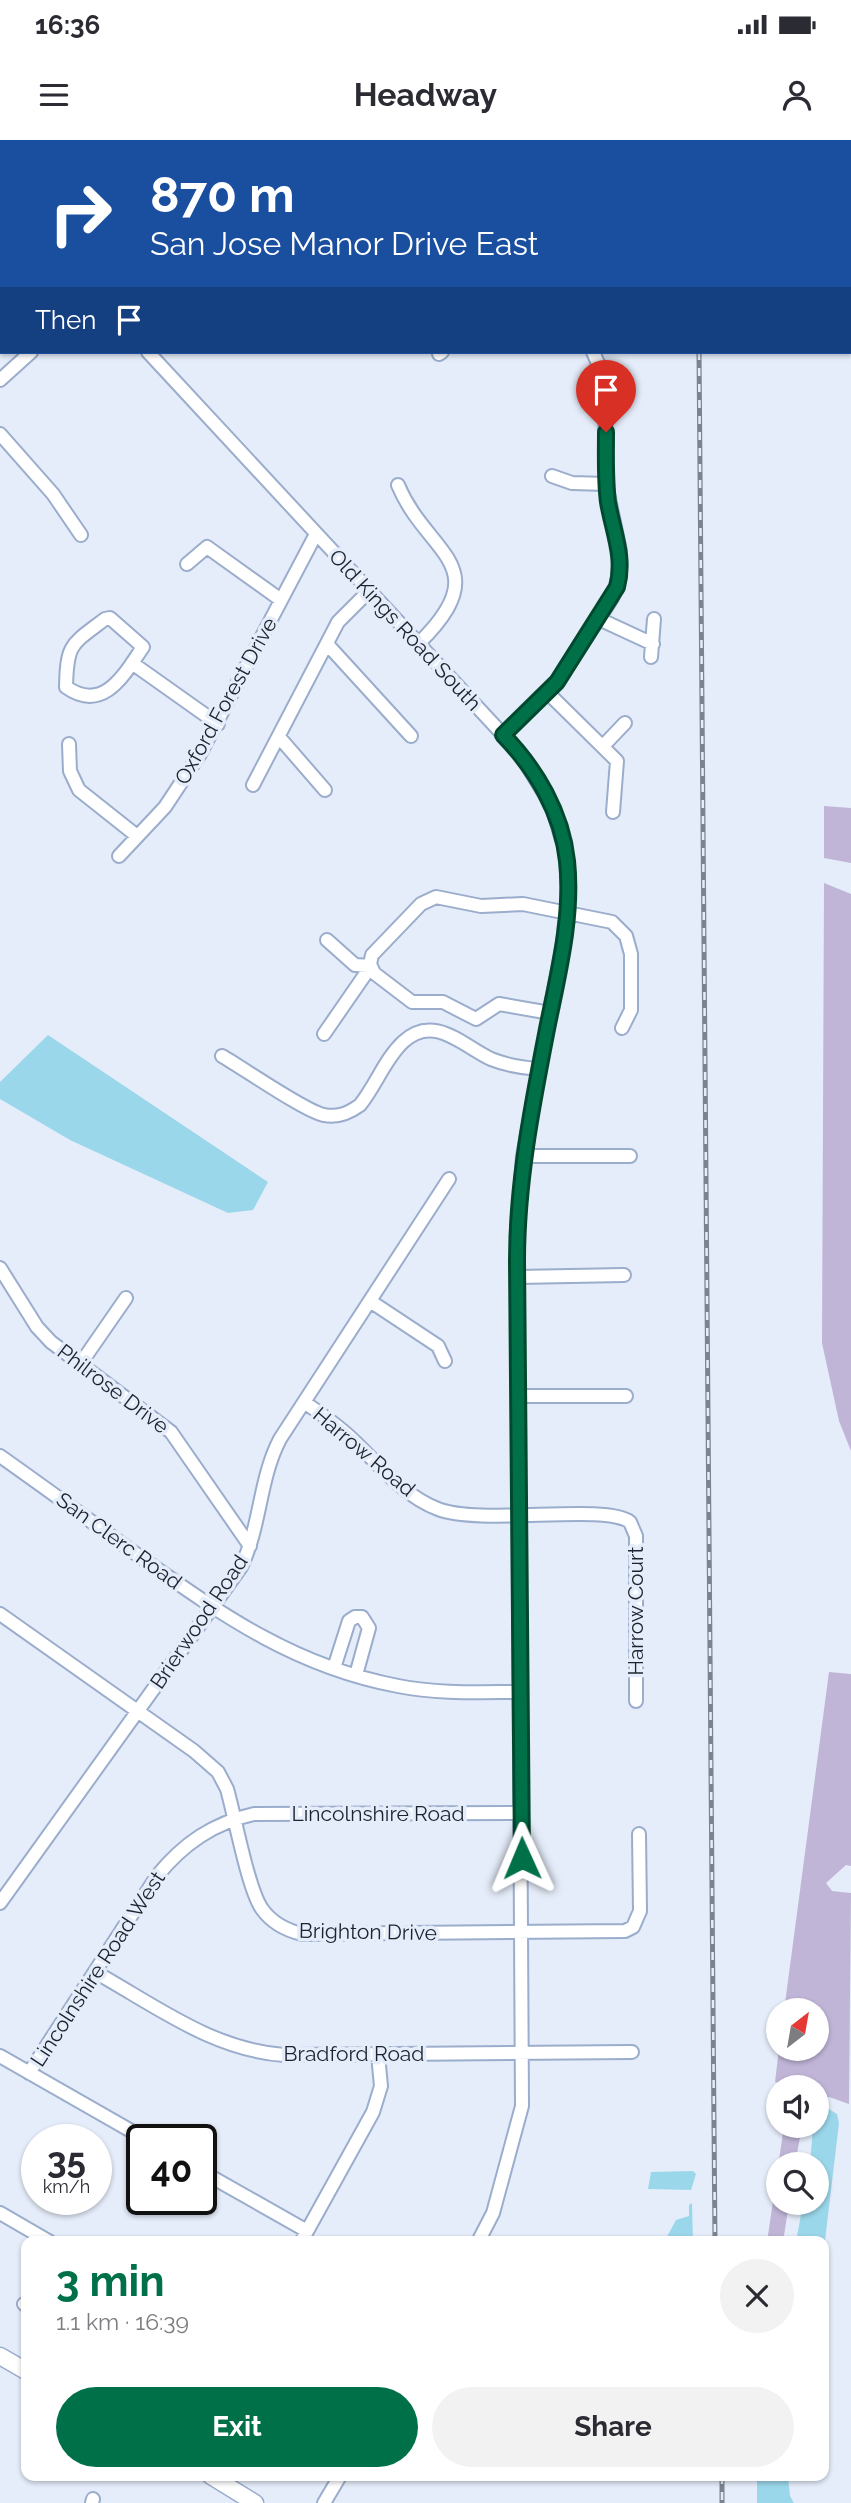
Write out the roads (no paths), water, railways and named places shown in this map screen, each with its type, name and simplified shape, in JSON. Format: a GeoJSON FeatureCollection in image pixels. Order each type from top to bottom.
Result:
{"type":"FeatureCollection","features":[{"type":"Feature","properties":{"kind":"main road"},"geometry":{"type":"LineString","coordinates":[[0,2356],[21,2368]]}},
{"type":"Feature","properties":{"kind":"main road"},"geometry":{"type":"LineString","coordinates":[[219,2481],[255,2503]]}},
{"type":"Feature","properties":{"kind":"street"},"geometry":{"type":"LineString","coordinates":[[10,354],[19,363]]}},
{"type":"Feature","properties":{"kind":"street"},"geometry":{"type":"LineString","coordinates":[[0,380],[29,354]]}},
{"type":"Feature","properties":{"kind":"street","name":"Old Kings Road South"},"geometry":{"type":"LineString","coordinates":[[150,354],[530,767],[552,806],[567,859],[568,913],[523,1156],[517,1277],[524,2053],[518,2126],[493,2213],[481,2236]]}},
{"type":"Feature","properties":{"kind":"street"},"geometry":{"type":"LineString","coordinates":[[503,735],[548,693],[612,598],[620,574],[620,551],[606,484],[605,379],[594,354]]}},
{"type":"Feature","properties":{"kind":"street"},"geometry":{"type":"LineString","coordinates":[[0,434],[52,494],[81,536]]}},
{"type":"Feature","properties":{"kind":"street"},"geometry":{"type":"LineString","coordinates":[[552,476],[572,483],[606,484]]}},
{"type":"Feature","properties":{"kind":"street"},"geometry":{"type":"LineString","coordinates":[[398,485],[408,508],[443,548],[454,573],[455,588],[447,613],[418,644]]}},
{"type":"Feature","properties":{"kind":"street","name":"Oxford Forest Drive"},"geometry":{"type":"LineString","coordinates":[[120,856],[165,807],[218,724],[316,534]]}},
{"type":"Feature","properties":{"kind":"street"},"geometry":{"type":"LineString","coordinates":[[187,564],[207,547],[281,600]]}},
{"type":"Feature","properties":{"kind":"street"},"geometry":{"type":"LineString","coordinates":[[253,785],[338,622],[369,592]]}},
{"type":"Feature","properties":{"kind":"street"},"geometry":{"type":"LineString","coordinates":[[110,618],[138,639],[143,647],[132,663],[112,689],[99,694],[74,693],[66,687],[67,654],[72,645],[105,619],[110,618]]}},
{"type":"Feature","properties":{"kind":"street"},"geometry":{"type":"LineString","coordinates":[[598,619],[652,651],[654,619]]}},
{"type":"Feature","properties":{"kind":"street"},"geometry":{"type":"LineString","coordinates":[[327,644],[411,736]]}},
{"type":"Feature","properties":{"kind":"street"},"geometry":{"type":"LineString","coordinates":[[132,663],[218,724]]}},
{"type":"Feature","properties":{"kind":"street"},"geometry":{"type":"LineString","coordinates":[[548,693],[604,745],[617,761],[613,812]]}},
{"type":"Feature","properties":{"kind":"street"},"geometry":{"type":"LineString","coordinates":[[604,745],[625,723]]}},
{"type":"Feature","properties":{"kind":"street"},"geometry":{"type":"LineString","coordinates":[[279,737],[325,790]]}},
{"type":"Feature","properties":{"kind":"street"},"geometry":{"type":"LineString","coordinates":[[69,744],[70,771],[79,790],[137,836]]}},
{"type":"Feature","properties":{"kind":"street"},"geometry":{"type":"LineString","coordinates":[[550,1013],[499,1004],[481,1017],[470,1018],[443,1002],[412,1002],[374,973],[372,955],[426,900],[436,897],[481,906],[515,903],[612,922],[626,936],[631,954],[631,1010],[622,1028]]}},
{"type":"Feature","properties":{"kind":"street"},"geometry":{"type":"LineString","coordinates":[[327,940],[355,965],[371,965]]}},
{"type":"Feature","properties":{"kind":"street"},"geometry":{"type":"LineString","coordinates":[[324,1034],[371,965]]}},
{"type":"Feature","properties":{"kind":"street"},"geometry":{"type":"LineString","coordinates":[[222,1056],[324,1116],[343,1115],[360,1105],[398,1048],[409,1038],[427,1030],[450,1034],[503,1063],[539,1069]]}},
{"type":"Feature","properties":{"kind":"street"},"geometry":{"type":"LineString","coordinates":[[523,1156],[630,1156]]}},
{"type":"Feature","properties":{"kind":"street","name":"Brierwood Road"},"geometry":{"type":"LineString","coordinates":[[0,1903],[241,1567],[250,1546],[272,1454],[449,1179]]}},
{"type":"Feature","properties":{"kind":"street","name":"Philrose Drive"},"geometry":{"type":"LineString","coordinates":[[0,1268],[37,1326],[51,1342],[171,1432],[250,1546]]}},
{"type":"Feature","properties":{"kind":"street"},"geometry":{"type":"LineString","coordinates":[[517,1277],[624,1275]]}},
{"type":"Feature","properties":{"kind":"street"},"geometry":{"type":"LineString","coordinates":[[81,1363],[126,1298]]}},
{"type":"Feature","properties":{"kind":"street"},"geometry":{"type":"LineString","coordinates":[[370,1301],[438,1346],[445,1361]]}},
{"type":"Feature","properties":{"kind":"street"},"geometry":{"type":"LineString","coordinates":[[518,1396],[626,1396]]}},
{"type":"Feature","properties":{"kind":"street","name":"Harrow Road"},"geometry":{"type":"LineString","coordinates":[[304,1402],[334,1423],[386,1473],[424,1503],[440,1510],[467,1515],[519,1517],[614,1515],[629,1522]]}},
{"type":"Feature","properties":{"kind":"street","name":"San Clerc Road"},"geometry":{"type":"LineString","coordinates":[[0,1456],[212,1608],[286,1651],[398,1686],[439,1691],[521,1692]]}},
{"type":"Feature","properties":{"kind":"street","name":"Harrow Court"},"geometry":{"type":"LineString","coordinates":[[629,1522],[636,1536],[636,1701]]}},
{"type":"Feature","properties":{"kind":"street","name":"Brighton Drive"},"geometry":{"type":"LineString","coordinates":[[0,1615],[138,1710],[205,1759],[218,1772],[235,1818],[257,1901],[270,1919],[291,1931],[302,1934],[625,1931],[633,1927],[640,1912],[639,1834]]}},
{"type":"Feature","properties":{"kind":"street"},"geometry":{"type":"LineString","coordinates":[[334,1668],[349,1621],[355,1616],[362,1617],[369,1628],[356,1675]]}},
{"type":"Feature","properties":{"kind":"street","name":"Lincolnshire Road"},"geometry":{"type":"LineString","coordinates":[[235,1818],[254,1814],[521,1812]]}},
{"type":"Feature","properties":{"kind":"street","name":"Lincolnshire Road West"},"geometry":{"type":"LineString","coordinates":[[29,2073],[168,1863],[208,1830],[235,1818]]}},
{"type":"Feature","properties":{"kind":"street","name":"Bradford Road"},"geometry":{"type":"LineString","coordinates":[[95,1972],[211,2038],[232,2046],[284,2055],[632,2052]]}},
{"type":"Feature","properties":{"kind":"street"},"geometry":{"type":"LineString","coordinates":[[217,2181],[304,2236],[373,2112],[381,2086],[378,2055]]}},
{"type":"Feature","properties":{"kind":"street"},"geometry":{"type":"LineString","coordinates":[[0,2056],[126,2128]]}},
{"type":"Feature","properties":{"kind":"street"},"geometry":{"type":"LineString","coordinates":[[0,2213],[40,2236]]}},
{"type":"Feature","properties":{"kind":"street"},"geometry":{"type":"LineString","coordinates":[[324,2503],[337,2481]]}},
{"type":"Feature","properties":{"kind":"water"},"geometry":{"type":"Polygon","coordinates":[[[48,1035],[268,1182],[253,1210],[228,1213],[70,1140],[0,1099],[0,1082],[48,1035]]]}},
{"type":"Feature","properties":{"kind":"water"},"geometry":{"type":"Polygon","coordinates":[[[829,2109],[837,2114],[839,2123],[829,2207],[829,2152],[811,2152],[812,2138],[829,2138],[829,2109]]]}},
{"type":"Feature","properties":{"kind":"water"},"geometry":{"type":"Polygon","coordinates":[[[693,2171],[696,2174],[691,2190],[648,2189],[651,2172],[693,2171]]]}},
{"type":"Feature","properties":{"kind":"water"},"geometry":{"type":"Polygon","coordinates":[[[692,2203],[693,2236],[667,2236],[676,2220],[689,2216],[689,2205],[692,2203]]]}},
{"type":"Feature","properties":{"kind":"water"},"geometry":{"type":"Polygon","coordinates":[[[801,2215],[828,2215],[826,2236],[797,2236],[801,2215]]]}},
{"type":"Feature","properties":{"kind":"water"},"geometry":{"type":"Polygon","coordinates":[[[757,2481],[788,2481],[790,2496],[794,2503],[757,2503],[757,2481]]]}},
{"type":"Feature","properties":{"kind":"railway"},"geometry":{"type":"LineString","coordinates":[[699,354],[715,2236]]}},
{"type":"Feature","properties":{"kind":"railway"},"geometry":{"type":"LineString","coordinates":[[722,2481],[722,2503]]}}]}
